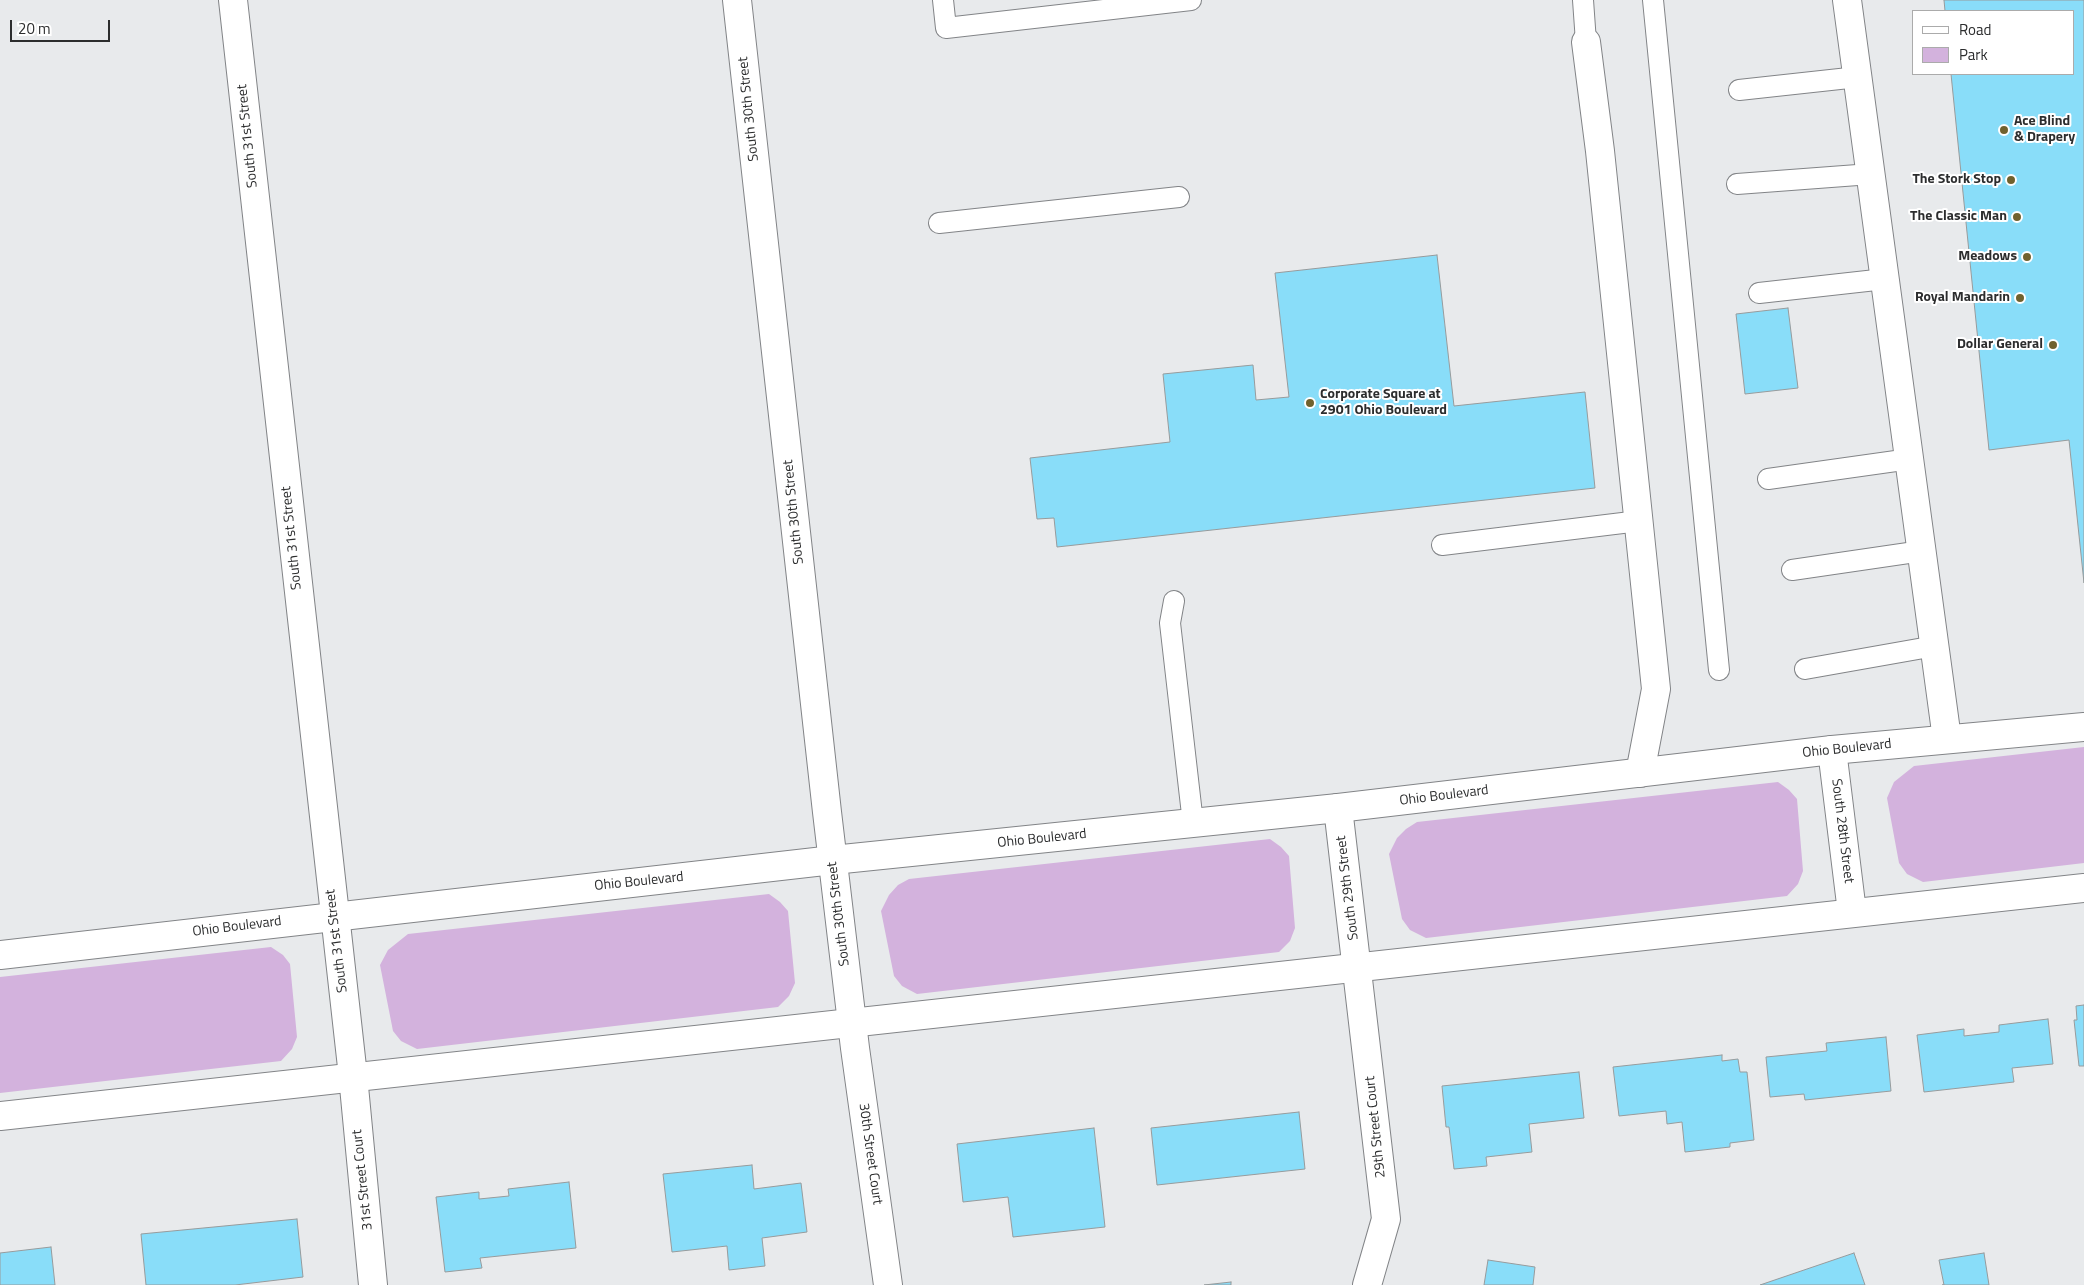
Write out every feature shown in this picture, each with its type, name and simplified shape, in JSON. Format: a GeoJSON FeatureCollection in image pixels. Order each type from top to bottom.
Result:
{"type":"FeatureCollection","features":[{"type":"Feature","properties":{"kind":"street","name":"South 31st Street"},"geometry":{"type":"LineString","coordinates":[[233,0],[353,1076]]}},
{"type":"Feature","properties":{"kind":"street","name":"South 30th Street"},"geometry":{"type":"LineString","coordinates":[[737,0],[852,1023]]}},
{"type":"Feature","properties":{"kind":"street"},"geometry":{"type":"LineString","coordinates":[[1847,0],[1947,739]]}},
{"type":"Feature","properties":{"kind":"street"},"geometry":{"type":"LineString","coordinates":[[1586,42],[1600,151],[1656,689],[1640,773]]}},
{"type":"Feature","properties":{"kind":"street","name":"Ohio Boulevard"},"geometry":{"type":"LineString","coordinates":[[0,955],[833,860],[1338,808],[1832,750],[2084,727]]}},
{"type":"Feature","properties":{"kind":"street","name":"South 28th Street"},"geometry":{"type":"LineString","coordinates":[[1832,750],[1852,912]]}},
{"type":"Feature","properties":{"kind":"street","name":"South 29th Street"},"geometry":{"type":"LineString","coordinates":[[1338,808],[1357,968]]}},
{"type":"Feature","properties":{"kind":"street"},"geometry":{"type":"LineString","coordinates":[[0,1116],[2084,888]]}},
{"type":"Feature","properties":{"kind":"street","name":"29th Street Court"},"geometry":{"type":"LineString","coordinates":[[1357,968],[1386,1219],[1367,1285]]}},
{"type":"Feature","properties":{"kind":"street","name":"30th Street Court"},"geometry":{"type":"LineString","coordinates":[[852,1023],[888,1285]]}},
{"type":"Feature","properties":{"kind":"street","name":"31st Street Court"},"geometry":{"type":"LineString","coordinates":[[353,1076],[373,1285]]}},
{"type":"Feature","properties":{"kind":"lane"},"geometry":{"type":"LineString","coordinates":[[942,0],[946,28],[1191,0]]}},
{"type":"Feature","properties":{"kind":"lane"},"geometry":{"type":"LineString","coordinates":[[1583,0],[1586,42]]}},
{"type":"Feature","properties":{"kind":"lane"},"geometry":{"type":"LineString","coordinates":[[1653,0],[1719,670]]}},
{"type":"Feature","properties":{"kind":"lane"},"geometry":{"type":"LineString","coordinates":[[1739,90],[1858,77]]}},
{"type":"Feature","properties":{"kind":"lane"},"geometry":{"type":"LineString","coordinates":[[1737,184],[1871,174]]}},
{"type":"Feature","properties":{"kind":"lane"},"geometry":{"type":"LineString","coordinates":[[939,223],[1179,196]]}},
{"type":"Feature","properties":{"kind":"lane"},"geometry":{"type":"LineString","coordinates":[[1759,293],[1885,278]]}},
{"type":"Feature","properties":{"kind":"lane"},"geometry":{"type":"LineString","coordinates":[[1768,479],[1910,459]]}},
{"type":"Feature","properties":{"kind":"lane"},"geometry":{"type":"LineString","coordinates":[[1442,545],[1639,521]]}},
{"type":"Feature","properties":{"kind":"lane"},"geometry":{"type":"LineString","coordinates":[[1792,570],[1922,551]]}},
{"type":"Feature","properties":{"kind":"lane"},"geometry":{"type":"LineString","coordinates":[[1174,602],[1170,623],[1193,823]]}},
{"type":"Feature","properties":{"kind":"lane"},"geometry":{"type":"LineString","coordinates":[[1805,669],[1935,646]]}},
{"type":"Feature","properties":{"kind":"green space"},"geometry":{"type":"Polygon","coordinates":[[[2084,747],[2084,863],[1923,882],[1907,874],[1899,863],[1887,798],[1894,782],[1914,766],[2084,747]]]}},
{"type":"Feature","properties":{"kind":"green space"},"geometry":{"type":"Polygon","coordinates":[[[1778,782],[1797,799],[1803,871],[1798,884],[1787,896],[1426,938],[1410,930],[1402,919],[1389,854],[1397,838],[1417,822],[1778,782]]]}},
{"type":"Feature","properties":{"kind":"green space"},"geometry":{"type":"Polygon","coordinates":[[[1270,839],[1289,856],[1295,928],[1290,941],[1279,952],[917,994],[902,986],[894,976],[881,911],[889,895],[898,885],[909,879],[1270,839]]]}},
{"type":"Feature","properties":{"kind":"green space"},"geometry":{"type":"Polygon","coordinates":[[[769,894],[788,911],[795,983],[789,996],[778,1007],[417,1049],[401,1041],[393,1031],[380,965],[388,950],[408,934],[769,894]]]}},
{"type":"Feature","properties":{"kind":"green space"},"geometry":{"type":"Polygon","coordinates":[[[271,947],[283,955],[290,964],[297,1037],[292,1049],[281,1061],[0,1093],[0,977],[271,947]]]}},
{"type":"Feature","properties":{"kind":"building","name":"Meadows"},"geometry":{"type":"Polygon","coordinates":[[[1944,0],[2084,0],[2084,583],[2069,440],[1989,450],[1951,75],[2074,75],[2074,10],[1945,10],[1944,0]]]}},
{"type":"Feature","properties":{"kind":"building","name":"Corporate Square at 2901 Ohio Boulevard"},"geometry":{"type":"Polygon","coordinates":[[[1437,255],[1454,406],[1585,392],[1595,488],[1057,547],[1054,518],[1037,519],[1030,458],[1170,442],[1163,374],[1253,365],[1256,400],[1289,397],[1275,273],[1437,255]]]}},
{"type":"Feature","properties":{"kind":"building"},"geometry":{"type":"Polygon","coordinates":[[[1788,308],[1798,388],[1745,394],[1736,314],[1788,308]]]}},
{"type":"Feature","properties":{"kind":"building"},"geometry":{"type":"Polygon","coordinates":[[[2084,1005],[2084,1066],[2079,1066],[2074,1020],[2077,1020],[2076,1006],[2084,1005]]]}},
{"type":"Feature","properties":{"kind":"building"},"geometry":{"type":"Polygon","coordinates":[[[2048,1019],[2053,1064],[2012,1068],[2014,1082],[1924,1092],[1917,1035],[1964,1029],[1964,1036],[1999,1032],[1999,1025],[2048,1019]]]}},
{"type":"Feature","properties":{"kind":"building"},"geometry":{"type":"Polygon","coordinates":[[[1886,1037],[1891,1091],[1805,1100],[1804,1094],[1770,1097],[1766,1057],[1827,1051],[1826,1043],[1886,1037]]]}},
{"type":"Feature","properties":{"kind":"building"},"geometry":{"type":"Polygon","coordinates":[[[1722,1055],[1722,1061],[1738,1059],[1740,1072],[1747,1072],[1754,1140],[1730,1143],[1730,1147],[1685,1152],[1682,1122],[1667,1124],[1666,1111],[1619,1116],[1613,1067],[1722,1055]]]}},
{"type":"Feature","properties":{"kind":"building"},"geometry":{"type":"Polygon","coordinates":[[[1579,1072],[1584,1118],[1529,1124],[1532,1152],[1486,1157],[1487,1166],[1454,1169],[1449,1127],[1446,1127],[1442,1086],[1579,1072]]]}},
{"type":"Feature","properties":{"kind":"building"},"geometry":{"type":"Polygon","coordinates":[[[1299,1112],[1305,1169],[1157,1185],[1151,1128],[1299,1112]]]}},
{"type":"Feature","properties":{"kind":"building"},"geometry":{"type":"Polygon","coordinates":[[[1094,1128],[1105,1227],[1013,1237],[1008,1197],[963,1202],[957,1144],[1094,1128]]]}},
{"type":"Feature","properties":{"kind":"building"},"geometry":{"type":"Polygon","coordinates":[[[752,1165],[754,1189],[801,1183],[807,1232],[762,1238],[765,1266],[729,1270],[727,1246],[672,1252],[663,1174],[752,1165]]]}},
{"type":"Feature","properties":{"kind":"building"},"geometry":{"type":"Polygon","coordinates":[[[569,1182],[576,1248],[480,1258],[482,1268],[445,1272],[436,1197],[479,1192],[479,1199],[509,1196],[508,1189],[569,1182]]]}},
{"type":"Feature","properties":{"kind":"building"},"geometry":{"type":"Polygon","coordinates":[[[297,1219],[303,1277],[235,1285],[146,1285],[141,1234],[297,1219]]]}},
{"type":"Feature","properties":{"kind":"building"},"geometry":{"type":"Polygon","coordinates":[[[51,1247],[55,1285],[0,1285],[0,1253],[51,1247]]]}},
{"type":"Feature","properties":{"kind":"building"},"geometry":{"type":"Polygon","coordinates":[[[1854,1253],[1865,1285],[1760,1285],[1854,1253]]]}},
{"type":"Feature","properties":{"kind":"building"},"geometry":{"type":"Polygon","coordinates":[[[1984,1253],[1989,1285],[1944,1285],[1939,1260],[1984,1253]]]}},
{"type":"Feature","properties":{"kind":"building"},"geometry":{"type":"Polygon","coordinates":[[[1488,1260],[1535,1267],[1533,1285],[1484,1285],[1488,1260]]]}},
{"type":"Feature","properties":{"kind":"building"},"geometry":{"type":"Polygon","coordinates":[[[1231,1282],[1231,1285],[1204,1285],[1231,1282]]]}},
{"type":"Feature","properties":{"kind":"place","name":"Ace Blind & Drapery"},"geometry":{"type":"Point","coordinates":[2004,130]}},
{"type":"Feature","properties":{"kind":"place","name":"The Stork Stop"},"geometry":{"type":"Point","coordinates":[2011,180]}},
{"type":"Feature","properties":{"kind":"place","name":"The Classic Man"},"geometry":{"type":"Point","coordinates":[2017,217]}},
{"type":"Feature","properties":{"kind":"place","name":"Meadows"},"geometry":{"type":"Point","coordinates":[2027,257]}},
{"type":"Feature","properties":{"kind":"place","name":"Royal Mandarin"},"geometry":{"type":"Point","coordinates":[2020,298]}},
{"type":"Feature","properties":{"kind":"place","name":"Dollar General"},"geometry":{"type":"Point","coordinates":[2053,345]}},
{"type":"Feature","properties":{"kind":"place","name":"Corporate Square at 2901 Ohio Boulevard"},"geometry":{"type":"Point","coordinates":[1310,403]}}]}
